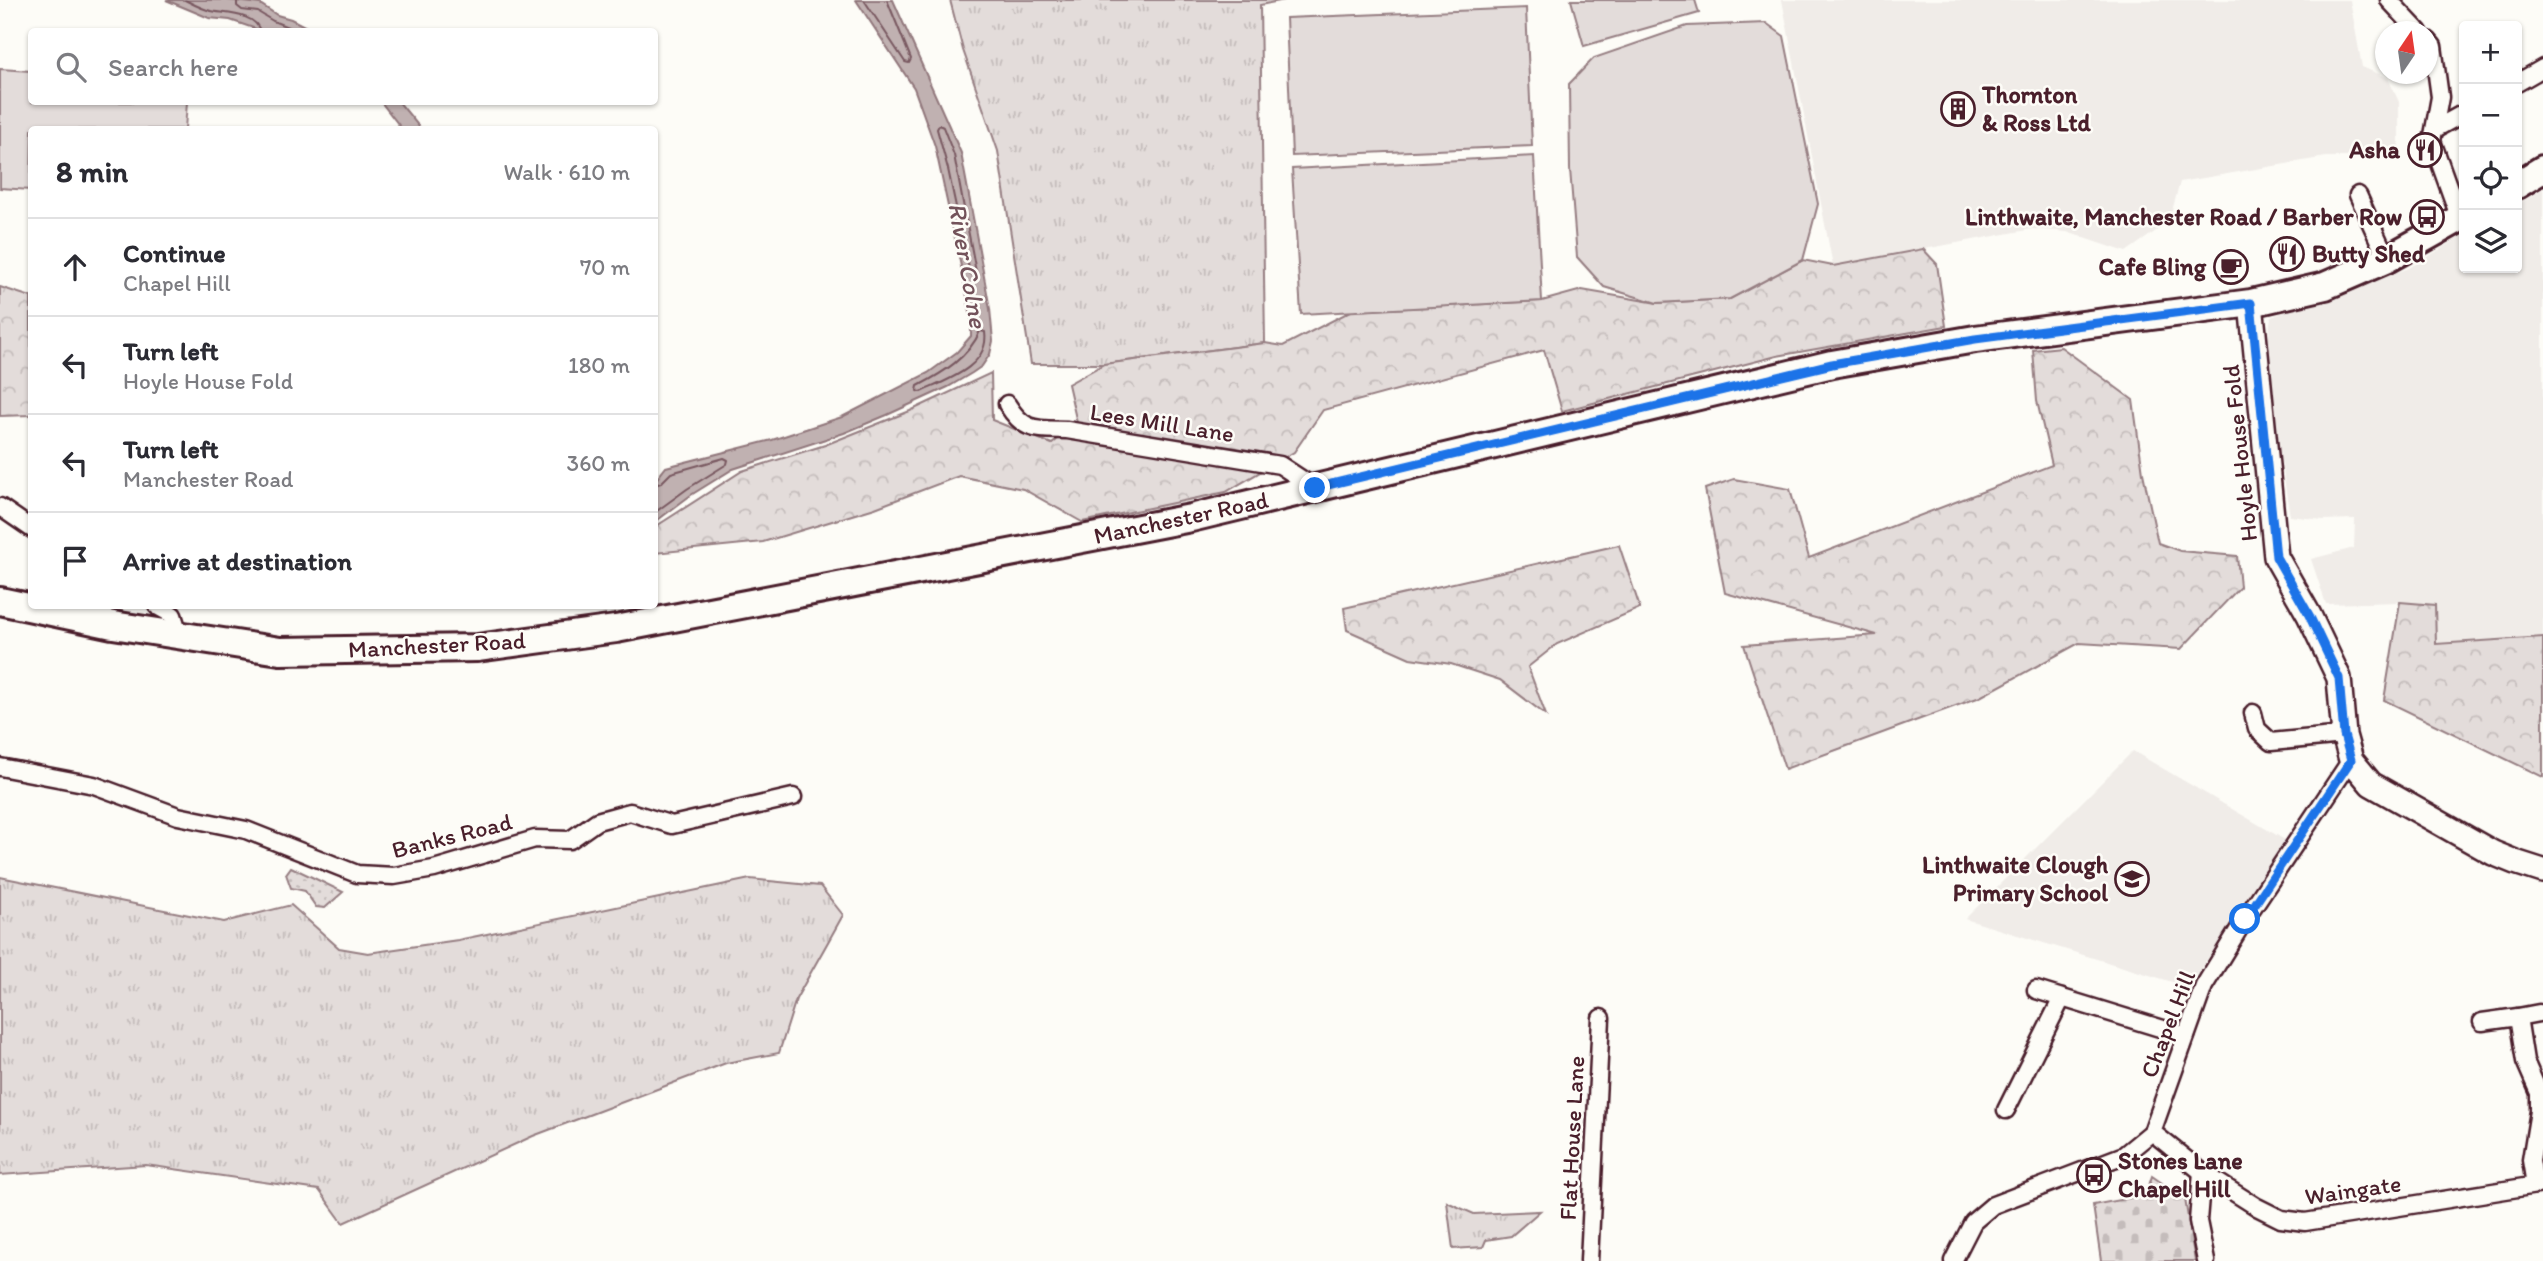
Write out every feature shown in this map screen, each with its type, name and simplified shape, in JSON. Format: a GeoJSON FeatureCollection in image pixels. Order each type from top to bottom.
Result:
{"type":"FeatureCollection","features":[{"type":"Feature","properties":{"kind":"main road"},"geometry":{"type":"LineString","coordinates":[[2522,182],[2543,169]]}},
{"type":"Feature","properties":{"kind":"main road","name":"Manchester Road"},"geometry":{"type":"LineString","coordinates":[[38,609],[180,637],[280,651],[477,649],[616,629],[1191,518],[1832,364],[1975,339],[2251,303],[2325,286],[2387,259],[2459,220]]}},
{"type":"Feature","properties":{"kind":"main road","name":"Manchester Road"},"geometry":{"type":"LineString","coordinates":[[0,601],[28,607]]}},
{"type":"Feature","properties":{"kind":"street"},"geometry":{"type":"LineString","coordinates":[[2389,0],[2409,21]]}},
{"type":"Feature","properties":{"kind":"street"},"geometry":{"type":"LineString","coordinates":[[2522,80],[2543,68]]}},
{"type":"Feature","properties":{"kind":"street"},"geometry":{"type":"LineString","coordinates":[[2438,82],[2440,97],[2432,141],[2459,210]]}},
{"type":"Feature","properties":{"kind":"street"},"geometry":{"type":"LineString","coordinates":[[2435,129],[2459,116]]}},
{"type":"Feature","properties":{"kind":"street"},"geometry":{"type":"LineString","coordinates":[[2358,195],[2387,259]]}},
{"type":"Feature","properties":{"kind":"street","name":"Hoyle House Fold"},"geometry":{"type":"LineString","coordinates":[[2251,303],[2276,557],[2309,615],[2339,678],[2344,735],[2351,760],[2371,784],[2493,853],[2543,871]]}},
{"type":"Feature","properties":{"kind":"street","name":"Lees Mill Lane"},"geometry":{"type":"LineString","coordinates":[[1007,404],[1018,422],[1036,429],[1067,430],[1280,465],[1315,488]]}},
{"type":"Feature","properties":{"kind":"street"},"geometry":{"type":"LineString","coordinates":[[0,507],[28,526]]}},
{"type":"Feature","properties":{"kind":"street"},"geometry":{"type":"LineString","coordinates":[[162,609],[173,615],[180,637]]}},
{"type":"Feature","properties":{"kind":"street"},"geometry":{"type":"LineString","coordinates":[[2253,713],[2257,729],[2271,742],[2344,735]]}},
{"type":"Feature","properties":{"kind":"street","name":"Chapel Hill"},"geometry":{"type":"LineString","coordinates":[[2152,1132],[2203,986],[2351,760]]}},
{"type":"Feature","properties":{"kind":"street","name":"Banks Road"},"geometry":{"type":"LineString","coordinates":[[0,767],[94,785],[178,816],[246,830],[357,873],[394,876],[434,869],[536,839],[570,840],[597,821],[630,812],[672,825],[793,797]]}},
{"type":"Feature","properties":{"kind":"street"},"geometry":{"type":"LineString","coordinates":[[2036,990],[2186,1037]]}},
{"type":"Feature","properties":{"kind":"street"},"geometry":{"type":"LineString","coordinates":[[2006,1110],[2062,998]]}},
{"type":"Feature","properties":{"kind":"street"},"geometry":{"type":"LineString","coordinates":[[2482,1022],[2539,1013]]}},
{"type":"Feature","properties":{"kind":"street"},"geometry":{"type":"LineString","coordinates":[[2518,1017],[2525,1061],[2538,1075],[2539,1111],[2531,1160],[2539,1184]]}},
{"type":"Feature","properties":{"kind":"street","name":"Flat House Lane"},"geometry":{"type":"LineString","coordinates":[[1589,1261],[1601,1018]]}},
{"type":"Feature","properties":{"kind":"street"},"geometry":{"type":"LineString","coordinates":[[1953,1261],[1973,1222],[1993,1205],[2124,1155],[2152,1132]]}},
{"type":"Feature","properties":{"kind":"street","name":"Waingate"},"geometry":{"type":"LineString","coordinates":[[2152,1132],[2202,1172],[2281,1219],[2305,1222],[2539,1184]]}},
{"type":"Feature","properties":{"kind":"street"},"geometry":{"type":"LineString","coordinates":[[2202,1172],[2199,1221],[2206,1261]]}},
{"type":"Feature","properties":{"kind":"shaded area"},"geometry":{"type":"Polygon","coordinates":[[[1782,0],[2350,0],[2362,67],[2375,72],[2375,84],[2391,84],[2399,102],[2399,157],[2326,157],[2180,182],[2169,222],[2126,252],[2067,232],[2032,229],[1833,266],[1782,0]]]}},
{"type":"Feature","properties":{"kind":"shaded area"},"geometry":{"type":"Polygon","coordinates":[[[2543,189],[2543,637],[2436,644],[2435,605],[2400,602],[2326,604],[2311,559],[2354,548],[2355,519],[2323,520],[2290,516],[2273,409],[2268,339],[2271,317],[2409,268],[2459,238],[2459,273],[2522,273],[2522,202],[2543,189]]]}},
{"type":"Feature","properties":{"kind":"shaded area","name":"Linthwaite Clough Primary School"},"geometry":{"type":"Polygon","coordinates":[[[2133,751],[2285,840],[2189,987],[1965,919],[2133,751]]]}},
{"type":"Feature","properties":{"kind":"green space"},"geometry":{"type":"Polygon","coordinates":[[[950,0],[1285,0],[1260,5],[1265,343],[1104,364],[1031,364],[998,151],[963,50],[950,0]]]}},
{"type":"Feature","properties":{"kind":"green space"},"geometry":{"type":"Polygon","coordinates":[[[1571,0],[1695,0],[1699,13],[1584,46],[1571,0]]]}},
{"type":"Feature","properties":{"kind":"green space"},"geometry":{"type":"Polygon","coordinates":[[[1526,8],[1532,146],[1292,156],[1286,18],[1526,8]]]}},
{"type":"Feature","properties":{"kind":"green space"},"geometry":{"type":"Polygon","coordinates":[[[1766,23],[1784,36],[1818,204],[1803,260],[1730,299],[1657,303],[1604,287],[1577,257],[1570,169],[1569,84],[1594,58],[1687,26],[1766,23]]]}},
{"type":"Feature","properties":{"kind":"green space"},"geometry":{"type":"Polygon","coordinates":[[[0,69],[28,71],[28,105],[187,105],[185,126],[28,126],[28,190],[0,188],[0,69]]]}},
{"type":"Feature","properties":{"kind":"green space"},"geometry":{"type":"Polygon","coordinates":[[[1534,156],[1542,301],[1301,314],[1292,169],[1534,156]]]}},
{"type":"Feature","properties":{"kind":"green space"},"geometry":{"type":"Polygon","coordinates":[[[1923,249],[1937,264],[1946,326],[1777,356],[1562,411],[1544,350],[1323,410],[1294,452],[1226,492],[1082,522],[1023,489],[959,476],[875,508],[763,542],[658,553],[658,525],[742,471],[825,445],[910,411],[991,373],[992,420],[1052,444],[1077,423],[1068,384],[1104,364],[1265,343],[1283,346],[1351,311],[1542,301],[1582,290],[1657,303],[1730,299],[1803,260],[1833,266],[1923,249]]]}},
{"type":"Feature","properties":{"kind":"green space"},"geometry":{"type":"Polygon","coordinates":[[[0,287],[28,296],[28,415],[0,416],[0,287]]]}},
{"type":"Feature","properties":{"kind":"green space"},"geometry":{"type":"Polygon","coordinates":[[[2061,347],[2133,400],[2143,473],[2158,543],[2180,551],[2237,556],[2240,587],[2181,649],[2079,643],[1980,697],[1785,769],[1744,645],[1877,635],[1725,593],[1705,489],[1734,479],[1790,489],[1809,558],[2052,465],[2037,401],[2033,350],[2061,347]]]}},
{"type":"Feature","properties":{"kind":"green space"},"geometry":{"type":"Polygon","coordinates":[[[1619,545],[1640,608],[1557,644],[1528,667],[1546,715],[1500,680],[1451,664],[1410,658],[1347,630],[1344,608],[1619,545]]]}},
{"type":"Feature","properties":{"kind":"green space"},"geometry":{"type":"Polygon","coordinates":[[[2400,602],[2435,605],[2436,644],[2543,637],[2543,777],[2384,700],[2400,602]]]}},
{"type":"Feature","properties":{"kind":"green space"},"geometry":{"type":"Polygon","coordinates":[[[291,867],[343,892],[325,908],[316,907],[305,891],[291,888],[286,874],[291,867]]]}},
{"type":"Feature","properties":{"kind":"green space"},"geometry":{"type":"Polygon","coordinates":[[[0,877],[224,922],[291,905],[339,948],[368,953],[458,940],[750,879],[820,886],[843,915],[796,999],[779,1053],[726,1063],[533,1136],[343,1223],[319,1190],[146,1165],[0,1175],[0,877]]]}},
{"type":"Feature","properties":{"kind":"green space"},"geometry":{"type":"Polygon","coordinates":[[[2152,1176],[2185,1199],[2195,1261],[2101,1261],[2093,1205],[2146,1195],[2152,1176]]]}},
{"type":"Feature","properties":{"kind":"green space"},"geometry":{"type":"Polygon","coordinates":[[[1447,1202],[1474,1214],[1540,1211],[1511,1236],[1486,1240],[1483,1247],[1453,1249],[1447,1202]]]}},
{"type":"Feature","properties":{"kind":"water"},"geometry":{"type":"Polygon","coordinates":[[[166,0],[227,0],[260,4],[277,15],[308,28],[253,28],[230,20],[209,18],[166,0]]]}},
{"type":"Feature","properties":{"kind":"water","name":"River Colne"},"geometry":{"type":"Polygon","coordinates":[[[856,0],[893,0],[961,153],[990,309],[993,341],[990,354],[982,366],[972,373],[887,415],[844,433],[733,469],[658,520],[658,477],[666,467],[772,440],[842,417],[928,373],[957,352],[971,336],[971,317],[935,146],[914,88],[856,0]]]}},
{"type":"Feature","properties":{"kind":"water"},"geometry":{"type":"Polygon","coordinates":[[[383,105],[401,105],[419,126],[400,126],[383,105]]]}},
{"type":"Feature","properties":{"kind":"place","name":"Thornton & Ross Ltd"},"geometry":{"type":"Point","coordinates":[1958,109]}},
{"type":"Feature","properties":{"kind":"place","name":"Asha"},"geometry":{"type":"Point","coordinates":[2425,150]}},
{"type":"Feature","properties":{"kind":"place","name":"Linthwaite, Manchester Road / Barber Row"},"geometry":{"type":"Point","coordinates":[2427,217]}},
{"type":"Feature","properties":{"kind":"place","name":"Butty Shed"},"geometry":{"type":"Point","coordinates":[2287,254]}},
{"type":"Feature","properties":{"kind":"place","name":"Cafe Bling"},"geometry":{"type":"Point","coordinates":[2231,267]}},
{"type":"Feature","properties":{"kind":"place","name":"Linthwaite Clough Primary School"},"geometry":{"type":"Point","coordinates":[2132,879]}},
{"type":"Feature","properties":{"kind":"place","name":"Stones Lane Chapel Hill"},"geometry":{"type":"Point","coordinates":[2094,1175]}},
{"type":"Feature","properties":{"kind":"route"},"geometry":{"type":"LineString","coordinates":[[1315,488],[1832,364],[1975,339],[2251,303],[2276,557],[2309,615],[2339,678],[2344,735],[2351,760],[2245,919]]}}]}
